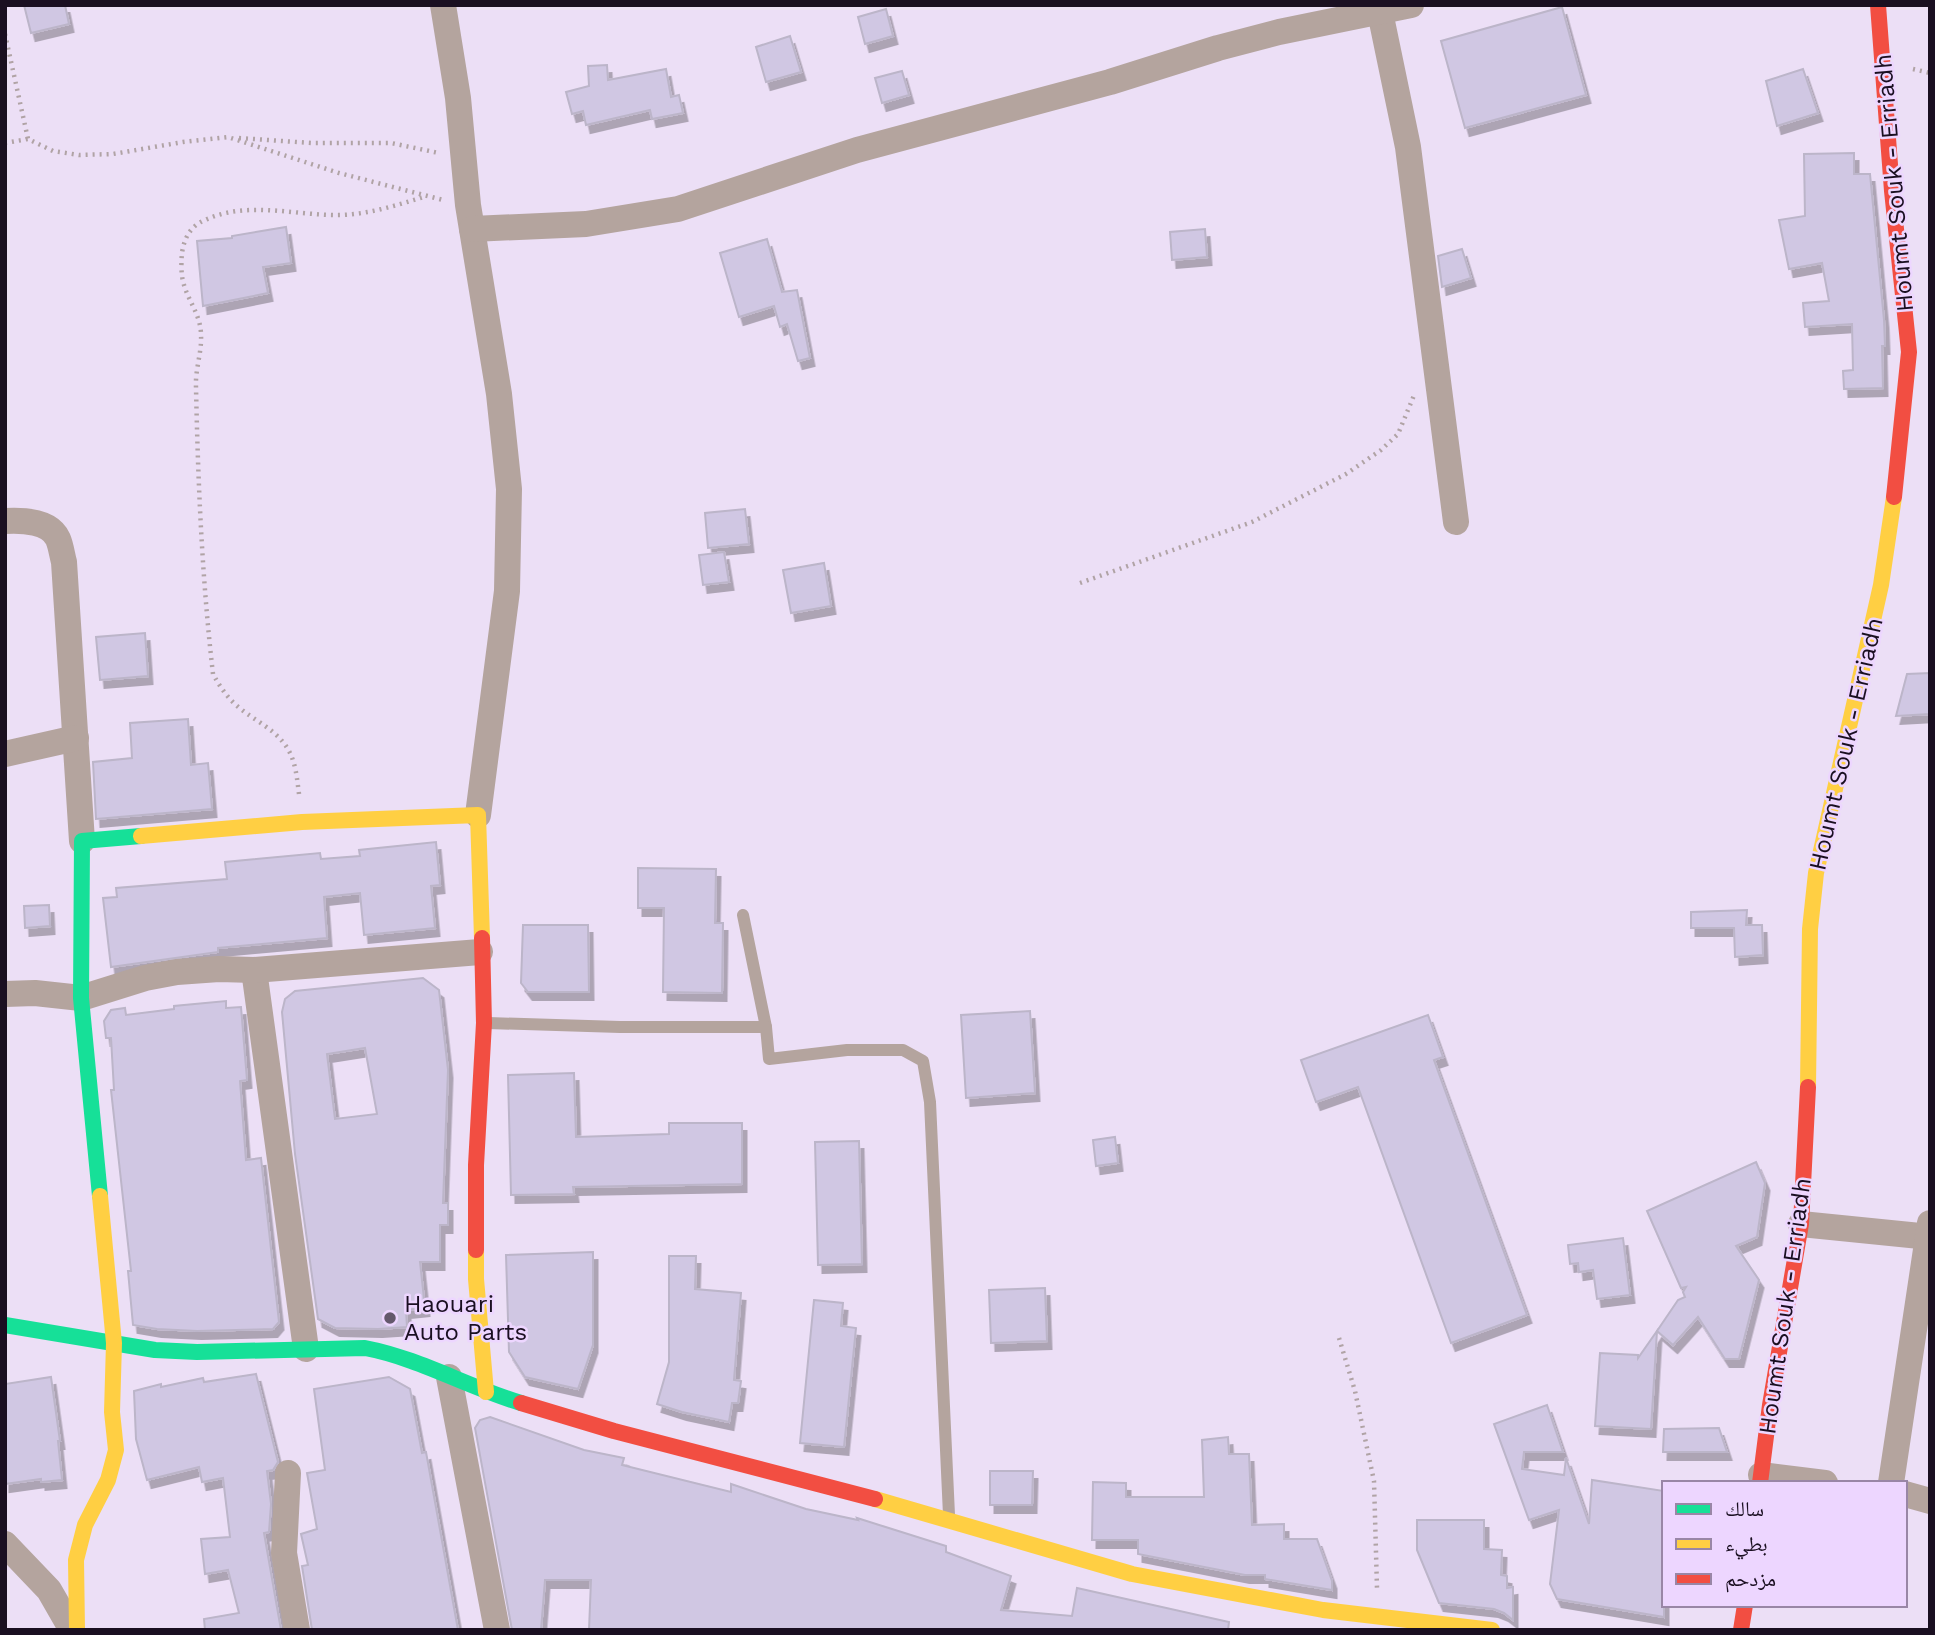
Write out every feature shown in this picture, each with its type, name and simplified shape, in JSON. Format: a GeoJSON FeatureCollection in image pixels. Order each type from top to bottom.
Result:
{"type":"FeatureCollection","features":[{"type":"Feature","properties":{"kind":"street"},"geometry":{"type":"LineString","coordinates":[[443,5],[458,98],[470,217],[499,394],[509,489],[507,591],[478,816],[484,1023],[475,1228],[476,1279],[486,1392]]}},
{"type":"Feature","properties":{"kind":"street"},"geometry":{"type":"LineString","coordinates":[[470,217],[586,224],[678,209],[857,150],[1110,82],[1218,48],[1279,32],[1411,5]]}},
{"type":"Feature","properties":{"kind":"street","name":"Houmt Souk - Erriadh"},"geometry":{"type":"LineString","coordinates":[[1761,1479],[1770,1405],[1801,1224],[1808,1092],[1810,929],[1816,873],[1881,585],[1896,480],[1909,352],[1892,191],[1878,5]]}},
{"type":"Feature","properties":{"kind":"street"},"geometry":{"type":"LineString","coordinates":[[1380,12],[1408,147],[1456,522]]}},
{"type":"Feature","properties":{"kind":"street"},"geometry":{"type":"LineString","coordinates":[[5,521],[35,523],[51,529],[58,538],[64,562],[82,841],[82,998],[114,1343],[112,1412],[116,1450],[108,1480],[85,1525],[76,1560],[69,1628]]}},
{"type":"Feature","properties":{"kind":"street"},"geometry":{"type":"LineString","coordinates":[[5,754],[76,738]]}},
{"type":"Feature","properties":{"kind":"street"},"geometry":{"type":"LineString","coordinates":[[82,841],[302,822],[478,816]]}},
{"type":"Feature","properties":{"kind":"street"},"geometry":{"type":"LineString","coordinates":[[5,994],[35,993],[82,998],[145,978],[177,972],[254,970],[480,952]]}},
{"type":"Feature","properties":{"kind":"street"},"geometry":{"type":"LineString","coordinates":[[254,970],[306,1349]]}},
{"type":"Feature","properties":{"kind":"street"},"geometry":{"type":"LineString","coordinates":[[1801,1224],[1929,1232],[1891,1481]]}},
{"type":"Feature","properties":{"kind":"street"},"geometry":{"type":"LineString","coordinates":[[5,1325],[155,1350],[197,1352],[365,1349],[387,1352],[486,1392],[614,1431],[949,1519],[1132,1574],[1227,1594],[1378,1617],[1492,1630]]}},
{"type":"Feature","properties":{"kind":"street"},"geometry":{"type":"LineString","coordinates":[[449,1377],[497,1630]]}},
{"type":"Feature","properties":{"kind":"street"},"geometry":{"type":"LineString","coordinates":[[288,1473],[284,1553],[297,1630]]}},
{"type":"Feature","properties":{"kind":"street"},"geometry":{"type":"LineString","coordinates":[[1761,1479],[1793,1481]]}},
{"type":"Feature","properties":{"kind":"street"},"geometry":{"type":"LineString","coordinates":[[1907,1495],[1930,1501]]}},
{"type":"Feature","properties":{"kind":"street"},"geometry":{"type":"LineString","coordinates":[[5,1544],[48,1590],[69,1628]]}},
{"type":"Feature","properties":{"kind":"street"},"geometry":{"type":"LineString","coordinates":[[1741,1630],[1745,1607]]}},
{"type":"Feature","properties":{"kind":"lane"},"geometry":{"type":"LineString","coordinates":[[743,915],[766,1027],[769,1059],[847,1050],[903,1050],[923,1061],[930,1102],[949,1519]]}},
{"type":"Feature","properties":{"kind":"lane"},"geometry":{"type":"LineString","coordinates":[[484,1023],[766,1027]]}},
{"type":"Feature","properties":{"kind":"path"},"geometry":{"type":"LineString","coordinates":[[5,34],[28,139]]}},
{"type":"Feature","properties":{"kind":"path"},"geometry":{"type":"LineString","coordinates":[[5,143],[28,139],[53,151],[79,155],[113,154],[228,137],[311,143],[391,143],[464,159]]}},
{"type":"Feature","properties":{"kind":"path"},"geometry":{"type":"LineString","coordinates":[[228,137],[424,197],[470,217]]}},
{"type":"Feature","properties":{"kind":"path"},"geometry":{"type":"LineString","coordinates":[[302,822],[296,770],[281,738],[235,704],[213,674],[201,534],[195,383],[201,323],[183,284],[182,256],[185,239],[192,228],[203,220],[223,214],[249,210],[341,215],[387,208],[424,197]]}},
{"type":"Feature","properties":{"kind":"path"},"geometry":{"type":"LineString","coordinates":[[1080,583],[1252,522],[1346,474],[1381,450],[1398,434],[1419,383]]}},
{"type":"Feature","properties":{"kind":"path"},"geometry":{"type":"LineString","coordinates":[[1339,1338],[1355,1391],[1374,1481],[1378,1617]]}},
{"type":"Feature","properties":{"kind":"building"},"geometry":{"type":"Polygon","coordinates":[[[24,5],[65,5],[69,24],[31,33],[24,5]]]}},
{"type":"Feature","properties":{"kind":"building"},"geometry":{"type":"Polygon","coordinates":[[[1562,7],[1586,95],[1465,128],[1441,41],[1562,7]]]}},
{"type":"Feature","properties":{"kind":"building"},"geometry":{"type":"Polygon","coordinates":[[[886,9],[893,36],[865,44],[858,17],[886,9]]]}},
{"type":"Feature","properties":{"kind":"building"},"geometry":{"type":"Polygon","coordinates":[[[790,36],[801,72],[766,82],[756,47],[790,36]]]}},
{"type":"Feature","properties":{"kind":"building"},"geometry":{"type":"Polygon","coordinates":[[[607,65],[608,80],[666,69],[671,97],[679,95],[683,113],[652,119],[650,110],[586,125],[583,111],[572,114],[566,92],[589,86],[588,66],[607,65]]]}},
{"type":"Feature","properties":{"kind":"building"},"geometry":{"type":"Polygon","coordinates":[[[1803,69],[1818,113],[1777,126],[1766,81],[1803,69]]]}},
{"type":"Feature","properties":{"kind":"building"},"geometry":{"type":"Polygon","coordinates":[[[902,71],[909,95],[882,103],[875,78],[902,71]]]}},
{"type":"Feature","properties":{"kind":"building"},"geometry":{"type":"Polygon","coordinates":[[[1854,153],[1854,174],[1870,174],[1884,320],[1883,388],[1844,389],[1843,371],[1853,370],[1852,324],[1805,327],[1803,303],[1829,301],[1822,263],[1789,269],[1779,220],[1805,216],[1804,154],[1854,153]]]}},
{"type":"Feature","properties":{"kind":"building"},"geometry":{"type":"Polygon","coordinates":[[[286,227],[291,263],[263,267],[268,293],[203,306],[197,241],[232,238],[286,227]]]}},
{"type":"Feature","properties":{"kind":"building"},"geometry":{"type":"Polygon","coordinates":[[[1205,229],[1207,257],[1172,260],[1170,232],[1205,229]]]}},
{"type":"Feature","properties":{"kind":"building"},"geometry":{"type":"Polygon","coordinates":[[[767,239],[782,292],[797,290],[810,358],[798,361],[787,324],[780,327],[774,306],[739,317],[720,253],[767,239]]]}},
{"type":"Feature","properties":{"kind":"building"},"geometry":{"type":"Polygon","coordinates":[[[1462,249],[1471,278],[1442,287],[1438,256],[1462,249]]]}},
{"type":"Feature","properties":{"kind":"building"},"geometry":{"type":"Polygon","coordinates":[[[745,509],[749,544],[708,548],[705,513],[745,509]]]}},
{"type":"Feature","properties":{"kind":"building"},"geometry":{"type":"Polygon","coordinates":[[[724,552],[729,582],[703,585],[699,555],[724,552]]]}},
{"type":"Feature","properties":{"kind":"building"},"geometry":{"type":"Polygon","coordinates":[[[824,563],[831,606],[791,613],[783,570],[824,563]]]}},
{"type":"Feature","properties":{"kind":"building"},"geometry":{"type":"Polygon","coordinates":[[[145,633],[148,676],[100,680],[96,637],[145,633]]]}},
{"type":"Feature","properties":{"kind":"building"},"geometry":{"type":"Polygon","coordinates":[[[1930,673],[1930,714],[1896,716],[1907,674],[1930,673]]]}},
{"type":"Feature","properties":{"kind":"building"},"geometry":{"type":"Polygon","coordinates":[[[188,719],[191,765],[208,763],[212,809],[96,819],[93,762],[132,758],[130,723],[188,719]]]}},
{"type":"Feature","properties":{"kind":"building"},"geometry":{"type":"Polygon","coordinates":[[[436,842],[440,885],[431,886],[435,928],[364,935],[360,893],[324,897],[327,938],[218,948],[218,952],[111,967],[103,898],[117,897],[116,888],[227,879],[225,862],[320,853],[321,859],[360,856],[359,850],[436,842]]]}},
{"type":"Feature","properties":{"kind":"building"},"geometry":{"type":"Polygon","coordinates":[[[638,868],[716,869],[715,923],[723,923],[722,993],[663,992],[664,908],[638,908],[638,868]]]}},
{"type":"Feature","properties":{"kind":"building"},"geometry":{"type":"Polygon","coordinates":[[[49,905],[50,926],[25,928],[24,906],[49,905]]]}},
{"type":"Feature","properties":{"kind":"building"},"geometry":{"type":"Polygon","coordinates":[[[1747,910],[1746,925],[1762,925],[1763,955],[1735,957],[1734,928],[1691,928],[1691,912],[1747,910]]]}},
{"type":"Feature","properties":{"kind":"building"},"geometry":{"type":"Polygon","coordinates":[[[523,925],[588,925],[589,992],[528,992],[521,983],[523,925]]]}},
{"type":"Feature","properties":{"kind":"building"},"geometry":{"type":"Polygon","coordinates":[[[423,978],[439,990],[448,1070],[443,1203],[448,1203],[448,1225],[440,1225],[440,1262],[420,1262],[425,1308],[406,1310],[407,1327],[335,1328],[318,1319],[295,1154],[282,1012],[285,999],[295,991],[423,978]],[[365,1048],[327,1054],[335,1119],[377,1114],[365,1048]]]}},
{"type":"Feature","properties":{"kind":"building"},"geometry":{"type":"Polygon","coordinates":[[[226,1001],[226,1008],[241,1007],[247,1080],[240,1081],[246,1160],[261,1158],[279,1322],[273,1329],[197,1331],[133,1325],[128,1271],[131,1271],[111,1090],[114,1090],[111,1038],[106,1038],[104,1021],[111,1010],[125,1008],[126,1015],[174,1009],[174,1006],[226,1001]]]}},
{"type":"Feature","properties":{"kind":"building"},"geometry":{"type":"Polygon","coordinates":[[[1030,1011],[1035,1093],[966,1098],[961,1015],[1030,1011]]]}},
{"type":"Feature","properties":{"kind":"building"},"geometry":{"type":"Polygon","coordinates":[[[1428,1015],[1443,1057],[1434,1060],[1527,1315],[1451,1343],[1358,1087],[1316,1102],[1301,1060],[1428,1015]]]}},
{"type":"Feature","properties":{"kind":"building"},"geometry":{"type":"Polygon","coordinates":[[[574,1073],[576,1137],[669,1134],[669,1123],[742,1123],[742,1184],[573,1187],[574,1194],[511,1195],[508,1075],[574,1073]]]}},
{"type":"Feature","properties":{"kind":"building"},"geometry":{"type":"Polygon","coordinates":[[[1115,1137],[1118,1163],[1096,1166],[1093,1140],[1115,1137]]]}},
{"type":"Feature","properties":{"kind":"building"},"geometry":{"type":"Polygon","coordinates":[[[859,1141],[862,1264],[818,1265],[815,1142],[859,1141]]]}},
{"type":"Feature","properties":{"kind":"building"},"geometry":{"type":"Polygon","coordinates":[[[1756,1162],[1765,1183],[1757,1237],[1736,1246],[1759,1280],[1739,1359],[1725,1359],[1698,1317],[1673,1345],[1657,1331],[1678,1300],[1685,1297],[1683,1292],[1686,1287],[1681,1288],[1647,1211],[1756,1162]]]}},
{"type":"Feature","properties":{"kind":"building"},"geometry":{"type":"Polygon","coordinates":[[[1623,1238],[1630,1295],[1597,1299],[1593,1270],[1579,1272],[1578,1263],[1570,1264],[1568,1245],[1623,1238]]]}},
{"type":"Feature","properties":{"kind":"building"},"geometry":{"type":"Polygon","coordinates":[[[593,1252],[593,1345],[578,1389],[525,1377],[509,1352],[506,1255],[593,1252]]]}},
{"type":"Feature","properties":{"kind":"building"},"geometry":{"type":"Polygon","coordinates":[[[669,1256],[696,1256],[695,1289],[741,1293],[734,1380],[741,1381],[738,1403],[732,1403],[729,1422],[657,1404],[669,1362],[669,1256]]]}},
{"type":"Feature","properties":{"kind":"building"},"geometry":{"type":"Polygon","coordinates":[[[1045,1288],[1047,1341],[991,1343],[989,1290],[1045,1288]]]}},
{"type":"Feature","properties":{"kind":"building"},"geometry":{"type":"Polygon","coordinates":[[[814,1300],[843,1303],[841,1326],[856,1328],[844,1447],[800,1443],[814,1300]]]}},
{"type":"Feature","properties":{"kind":"building"},"geometry":{"type":"Polygon","coordinates":[[[1657,1331],[1651,1429],[1595,1426],[1600,1353],[1638,1355],[1638,1358],[1657,1331]]]}},
{"type":"Feature","properties":{"kind":"building"},"geometry":{"type":"Polygon","coordinates":[[[256,1374],[278,1462],[273,1470],[267,1471],[271,1504],[269,1532],[264,1533],[281,1630],[205,1630],[204,1619],[239,1613],[228,1570],[205,1574],[201,1539],[230,1537],[223,1478],[202,1482],[199,1467],[147,1480],[136,1439],[134,1391],[203,1378],[204,1382],[256,1374]]]}},
{"type":"Feature","properties":{"kind":"building"},"geometry":{"type":"Polygon","coordinates":[[[51,1377],[60,1441],[62,1480],[41,1482],[41,1479],[5,1484],[5,1384],[51,1377]]]}},
{"type":"Feature","properties":{"kind":"building"},"geometry":{"type":"Polygon","coordinates":[[[389,1377],[410,1389],[422,1453],[426,1452],[458,1630],[312,1630],[302,1566],[308,1565],[301,1534],[317,1529],[307,1473],[325,1470],[314,1389],[389,1377]]]}},
{"type":"Feature","properties":{"kind":"building"},"geometry":{"type":"Polygon","coordinates":[[[1547,1405],[1563,1452],[1524,1452],[1522,1469],[1564,1475],[1566,1458],[1589,1524],[1592,1480],[1662,1491],[1664,1617],[1557,1599],[1550,1584],[1559,1510],[1529,1520],[1494,1424],[1547,1405]]]}},
{"type":"Feature","properties":{"kind":"building"},"geometry":{"type":"Polygon","coordinates":[[[490,1417],[584,1450],[624,1458],[622,1465],[731,1492],[731,1484],[806,1509],[858,1520],[857,1518],[946,1546],[946,1552],[1011,1576],[1001,1610],[1072,1616],[1077,1588],[1229,1622],[1228,1630],[589,1630],[591,1580],[545,1580],[541,1630],[512,1630],[475,1428],[480,1420],[490,1417]]]}},
{"type":"Feature","properties":{"kind":"building"},"geometry":{"type":"Polygon","coordinates":[[[1719,1428],[1727,1452],[1663,1452],[1664,1429],[1719,1428]]]}},
{"type":"Feature","properties":{"kind":"building"},"geometry":{"type":"Polygon","coordinates":[[[1228,1437],[1229,1454],[1249,1454],[1252,1525],[1284,1524],[1284,1539],[1317,1539],[1332,1581],[1332,1590],[1265,1579],[1265,1575],[1245,1575],[1138,1554],[1138,1540],[1092,1540],[1093,1482],[1126,1483],[1126,1497],[1204,1497],[1202,1440],[1228,1437]]]}},
{"type":"Feature","properties":{"kind":"building"},"geometry":{"type":"Polygon","coordinates":[[[990,1471],[1033,1471],[1032,1505],[990,1505],[990,1471]]]}},
{"type":"Feature","properties":{"kind":"building"},"geometry":{"type":"Polygon","coordinates":[[[1417,1520],[1484,1520],[1484,1549],[1502,1550],[1501,1575],[1507,1576],[1507,1588],[1513,1587],[1513,1620],[1494,1609],[1439,1603],[1417,1550],[1417,1520]]]}},
{"type":"Feature","properties":{"kind":"traffic: fast"},"geometry":{"type":"LineString","coordinates":[[100,1196],[81,998],[82,841],[141,836]]}},
{"type":"Feature","properties":{"kind":"traffic: fast"},"geometry":{"type":"LineString","coordinates":[[5,1325],[155,1350],[197,1352],[365,1348],[424,1366],[521,1403]]}},
{"type":"Feature","properties":{"kind":"traffic: slow"},"geometry":{"type":"LineString","coordinates":[[1808,1087],[1810,929],[1816,873],[1881,585],[1894,497]]}},
{"type":"Feature","properties":{"kind":"traffic: slow"},"geometry":{"type":"LineString","coordinates":[[141,836],[302,822],[478,815],[482,938]]}},
{"type":"Feature","properties":{"kind":"traffic: slow"},"geometry":{"type":"LineString","coordinates":[[77,1630],[76,1560],[85,1525],[108,1480],[116,1450],[112,1412],[114,1343],[100,1196]]}},
{"type":"Feature","properties":{"kind":"traffic: slow"},"geometry":{"type":"LineString","coordinates":[[476,1250],[486,1392]]}},
{"type":"Feature","properties":{"kind":"traffic: slow"},"geometry":{"type":"LineString","coordinates":[[875,1499],[1132,1574],[1323,1610],[1492,1630]]}},
{"type":"Feature","properties":{"kind":"traffic: jam"},"geometry":{"type":"LineString","coordinates":[[1878,5],[1892,191],[1909,352],[1894,497]]}},
{"type":"Feature","properties":{"kind":"traffic: jam"},"geometry":{"type":"LineString","coordinates":[[476,1250],[476,1165],[484,1023],[482,938]]}},
{"type":"Feature","properties":{"kind":"traffic: jam"},"geometry":{"type":"LineString","coordinates":[[1760,1481],[1770,1405],[1801,1224],[1808,1087]]}},
{"type":"Feature","properties":{"kind":"traffic: jam"},"geometry":{"type":"LineString","coordinates":[[521,1403],[614,1431],[875,1499]]}},
{"type":"Feature","properties":{"kind":"traffic: jam"},"geometry":{"type":"LineString","coordinates":[[1741,1630],[1745,1607]]}},
{"type":"Feature","properties":{"kind":"place","name":"Haouari Auto Parts"},"geometry":{"type":"Point","coordinates":[390,1318]}}]}
